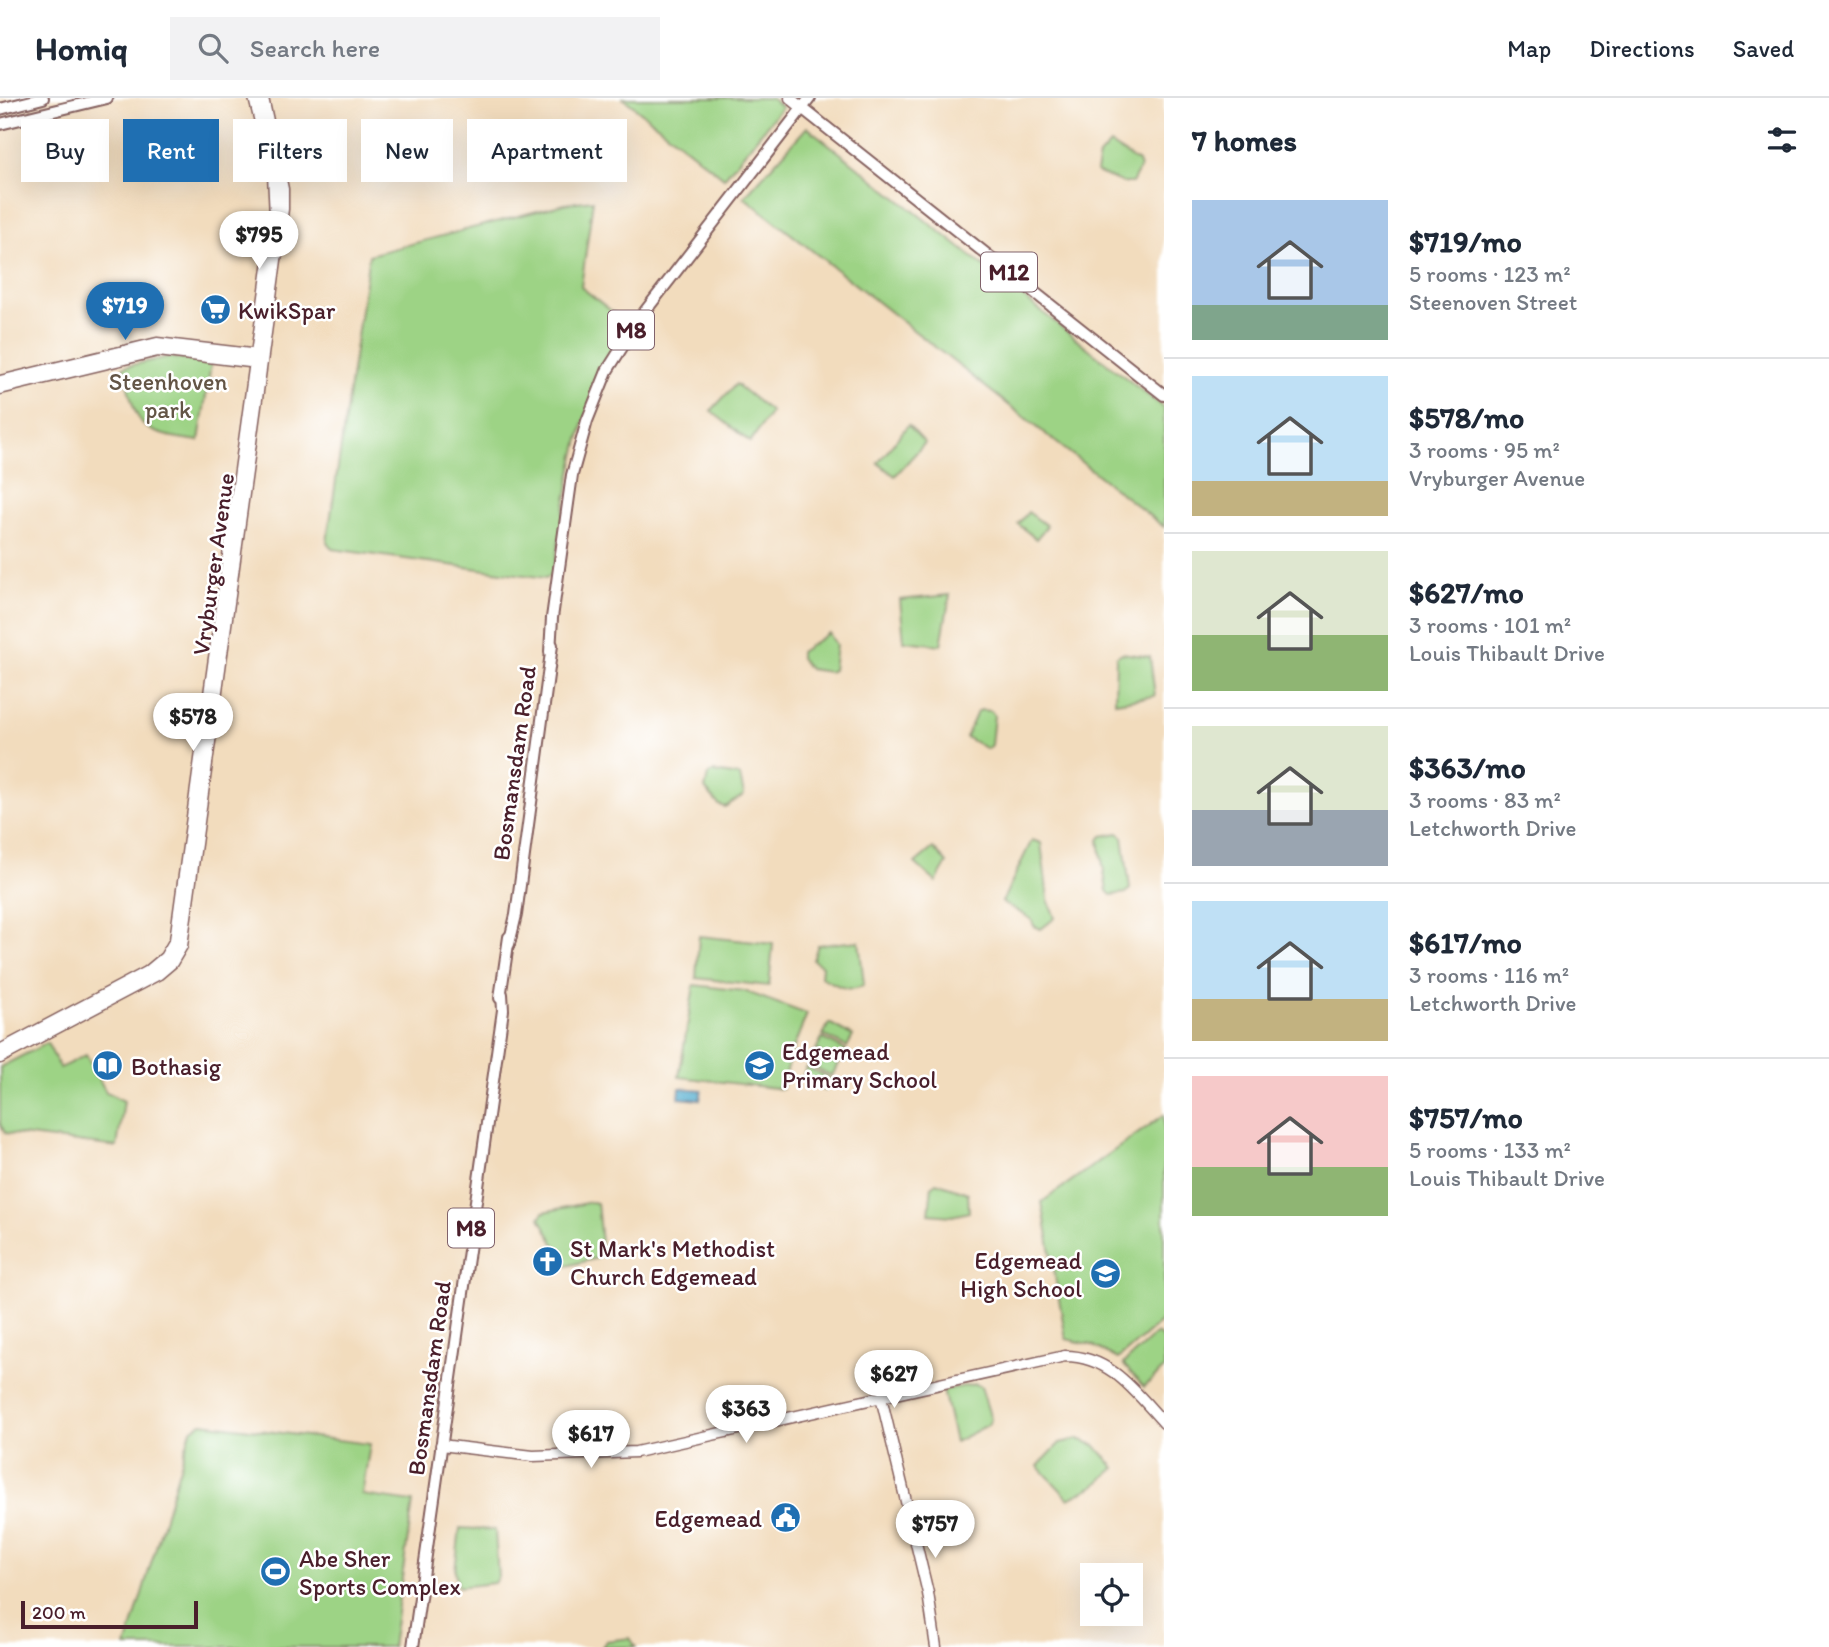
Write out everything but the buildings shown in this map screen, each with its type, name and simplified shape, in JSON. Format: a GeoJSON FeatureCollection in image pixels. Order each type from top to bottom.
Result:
{"type":"FeatureCollection","features":[{"type":"Feature","properties":{"kind":"main road"},"geometry":{"type":"LineString","coordinates":[[0,109],[43,98]]}},
{"type":"Feature","properties":{"kind":"main road"},"geometry":{"type":"LineString","coordinates":[[0,124],[107,98]]}},
{"type":"Feature","properties":{"kind":"main road","name":"Bosmansdam Road"},"geometry":{"type":"LineString","coordinates":[[413,1647],[503,1010],[502,994],[550,652],[558,619],[558,587],[572,475],[576,469],[587,421],[619,349],[723,211],[754,177],[764,159],[810,98]]}},
{"type":"Feature","properties":{"kind":"main road","name":"M12"},"geometry":{"type":"LineString","coordinates":[[802,108],[1164,396]]}},
{"type":"Feature","properties":{"kind":"street","name":"Vryburger Avenue"},"geometry":{"type":"LineString","coordinates":[[0,1058],[159,974],[181,950],[259,359],[276,199],[273,174],[254,98]]}},
{"type":"Feature","properties":{"kind":"street","name":"Vryburger Avenue"},"geometry":{"type":"LineString","coordinates":[[0,1050],[147,972],[164,957],[174,942],[284,189],[263,98]]}},
{"type":"Feature","properties":{"kind":"street","name":"M12"},"geometry":{"type":"LineString","coordinates":[[790,98],[802,108]]}},
{"type":"Feature","properties":{"kind":"street"},"geometry":{"type":"LineString","coordinates":[[0,381],[157,343],[259,359]]}},
{"type":"Feature","properties":{"kind":"street"},"geometry":{"type":"LineString","coordinates":[[0,389],[158,351],[259,359]]}},
{"type":"Feature","properties":{"kind":"street"},"geometry":{"type":"LineString","coordinates":[[441,1445],[533,1456],[636,1452],[1049,1357],[1074,1356],[1098,1362],[1117,1373],[1164,1423]]}},
{"type":"Feature","properties":{"kind":"street"},"geometry":{"type":"LineString","coordinates":[[881,1397],[928,1593],[936,1647]]}},
{"type":"Feature","properties":{"kind":"green space"},"geometry":{"type":"Polygon","coordinates":[[[623,98],[771,98],[782,107],[724,178],[623,98]]]}},
{"type":"Feature","properties":{"kind":"green space"},"geometry":{"type":"Polygon","coordinates":[[[807,127],[1164,408],[1164,527],[744,197],[807,127]]]}},
{"type":"Feature","properties":{"kind":"green space"},"geometry":{"type":"Polygon","coordinates":[[[1110,144],[1138,162],[1140,168],[1132,183],[1123,183],[1096,172],[1099,156],[1110,144]]]}},
{"type":"Feature","properties":{"kind":"green space"},"geometry":{"type":"Polygon","coordinates":[[[593,200],[581,287],[629,325],[611,355],[586,415],[571,476],[553,574],[546,578],[332,549],[327,542],[369,255],[568,203],[593,200]]]}},
{"type":"Feature","properties":{"kind":"green space","name":"Steenhoven park"},"geometry":{"type":"Polygon","coordinates":[[[168,357],[211,364],[199,441],[151,430],[143,424],[132,403],[123,367],[168,357]]]}},
{"type":"Feature","properties":{"kind":"green space"},"geometry":{"type":"Polygon","coordinates":[[[736,384],[771,412],[750,442],[711,411],[736,384]]]}},
{"type":"Feature","properties":{"kind":"green space"},"geometry":{"type":"Polygon","coordinates":[[[908,425],[925,443],[895,476],[878,463],[908,425]]]}},
{"type":"Feature","properties":{"kind":"green space"},"geometry":{"type":"Polygon","coordinates":[[[1028,512],[1047,526],[1036,539],[1018,524],[1028,512]]]}},
{"type":"Feature","properties":{"kind":"green space"},"geometry":{"type":"Polygon","coordinates":[[[950,595],[941,645],[904,641],[900,600],[950,595]]]}},
{"type":"Feature","properties":{"kind":"green space"},"geometry":{"type":"Polygon","coordinates":[[[829,633],[836,645],[833,670],[829,672],[809,669],[800,658],[800,652],[829,633]]]}},
{"type":"Feature","properties":{"kind":"green space"},"geometry":{"type":"Polygon","coordinates":[[[1122,653],[1150,657],[1155,696],[1115,702],[1116,657],[1122,653]]]}},
{"type":"Feature","properties":{"kind":"green space"},"geometry":{"type":"Polygon","coordinates":[[[991,711],[994,715],[991,745],[987,749],[966,737],[977,712],[991,711]]]}},
{"type":"Feature","properties":{"kind":"green space"},"geometry":{"type":"Polygon","coordinates":[[[713,772],[740,776],[744,795],[725,807],[719,805],[705,789],[708,775],[713,772]]]}},
{"type":"Feature","properties":{"kind":"green space"},"geometry":{"type":"Polygon","coordinates":[[[1118,833],[1123,837],[1130,889],[1126,893],[1111,895],[1107,891],[1099,840],[1102,836],[1118,833]]]}},
{"type":"Feature","properties":{"kind":"green space"},"geometry":{"type":"Polygon","coordinates":[[[1032,840],[1041,843],[1048,899],[1055,918],[1041,929],[1034,926],[1031,919],[1002,902],[1032,840]]]}},
{"type":"Feature","properties":{"kind":"green space"},"geometry":{"type":"Polygon","coordinates":[[[933,848],[947,863],[936,882],[915,863],[933,848]]]}},
{"type":"Feature","properties":{"kind":"green space"},"geometry":{"type":"Polygon","coordinates":[[[699,936],[773,944],[769,986],[696,978],[699,936]]]}},
{"type":"Feature","properties":{"kind":"green space"},"geometry":{"type":"Polygon","coordinates":[[[859,941],[864,984],[854,989],[821,977],[822,966],[813,960],[818,945],[859,941]]]}},
{"type":"Feature","properties":{"kind":"green space"},"geometry":{"type":"Polygon","coordinates":[[[694,985],[744,991],[807,1014],[792,1051],[782,1089],[679,1077],[694,985]]]}},
{"type":"Feature","properties":{"kind":"green space"},"geometry":{"type":"Polygon","coordinates":[[[829,1023],[853,1036],[847,1047],[823,1035],[829,1023]]]}},
{"type":"Feature","properties":{"kind":"green space"},"geometry":{"type":"Polygon","coordinates":[[[822,1038],[846,1050],[840,1062],[816,1050],[822,1038]]]}},
{"type":"Feature","properties":{"kind":"green space"},"geometry":{"type":"Polygon","coordinates":[[[47,1043],[60,1068],[86,1055],[106,1092],[124,1101],[117,1147],[5,1133],[0,1124],[0,1067],[47,1043]]]}},
{"type":"Feature","properties":{"kind":"green space"},"geometry":{"type":"Polygon","coordinates":[[[814,1052],[838,1064],[832,1076],[808,1064],[814,1052]]]}},
{"type":"Feature","properties":{"kind":"green space"},"geometry":{"type":"Polygon","coordinates":[[[807,1067],[831,1079],[825,1091],[801,1079],[807,1067]]]}},
{"type":"Feature","properties":{"kind":"green space","name":"Edgemead High School"},"geometry":{"type":"Polygon","coordinates":[[[1164,1115],[1164,1319],[1118,1359],[1092,1345],[1066,1339],[1042,1202],[1164,1115]]]}},
{"type":"Feature","properties":{"kind":"green space"},"geometry":{"type":"Polygon","coordinates":[[[936,1182],[968,1193],[969,1212],[952,1216],[929,1214],[932,1185],[936,1182]]]}},
{"type":"Feature","properties":{"kind":"green space"},"geometry":{"type":"Polygon","coordinates":[[[597,1203],[602,1253],[597,1258],[567,1266],[540,1218],[544,1212],[597,1203]]]}},
{"type":"Feature","properties":{"kind":"green space"},"geometry":{"type":"Polygon","coordinates":[[[1157,1333],[1164,1340],[1164,1369],[1144,1387],[1123,1364],[1157,1333]]]}},
{"type":"Feature","properties":{"kind":"green space"},"geometry":{"type":"Polygon","coordinates":[[[976,1384],[981,1387],[991,1419],[988,1425],[955,1442],[943,1390],[976,1384]]]}},
{"type":"Feature","properties":{"kind":"green space","name":"Abe Sher Sports Complex"},"geometry":{"type":"Polygon","coordinates":[[[202,1423],[370,1444],[362,1495],[413,1502],[392,1647],[126,1647],[191,1430],[202,1423]]]}},
{"type":"Feature","properties":{"kind":"green space"},"geometry":{"type":"Polygon","coordinates":[[[1078,1439],[1095,1445],[1115,1468],[1094,1486],[1069,1499],[1038,1466],[1060,1443],[1078,1439]]]}},
{"type":"Feature","properties":{"kind":"green space"},"geometry":{"type":"Polygon","coordinates":[[[460,1528],[495,1530],[498,1577],[494,1583],[458,1587],[455,1571],[460,1528]]]}},
{"type":"Feature","properties":{"kind":"green space"},"geometry":{"type":"Polygon","coordinates":[[[630,1638],[636,1647],[602,1647],[606,1641],[630,1638]]]}},
{"type":"Feature","properties":{"kind":"water"},"geometry":{"type":"Polygon","coordinates":[[[680,1088],[702,1090],[700,1100],[679,1098],[680,1088]]]}},
{"type":"Feature","properties":{"kind":"place","name":"KwikSpar"},"geometry":{"type":"Point","coordinates":[215,310]}},
{"type":"Feature","properties":{"kind":"place","name":"Edgemead Primary School"},"geometry":{"type":"Point","coordinates":[759,1065]}},
{"type":"Feature","properties":{"kind":"place","name":"Bothasig"},"geometry":{"type":"Point","coordinates":[108,1066]}},
{"type":"Feature","properties":{"kind":"place","name":"St Mark's Methodist Church Edgemead"},"geometry":{"type":"Point","coordinates":[547,1262]}},
{"type":"Feature","properties":{"kind":"place","name":"Edgemead High School"},"geometry":{"type":"Point","coordinates":[1105,1274]}},
{"type":"Feature","properties":{"kind":"place","name":"Edgemead"},"geometry":{"type":"Point","coordinates":[785,1518]}},
{"type":"Feature","properties":{"kind":"place","name":"Abe Sher Sports Complex"},"geometry":{"type":"Point","coordinates":[276,1572]}}]}
